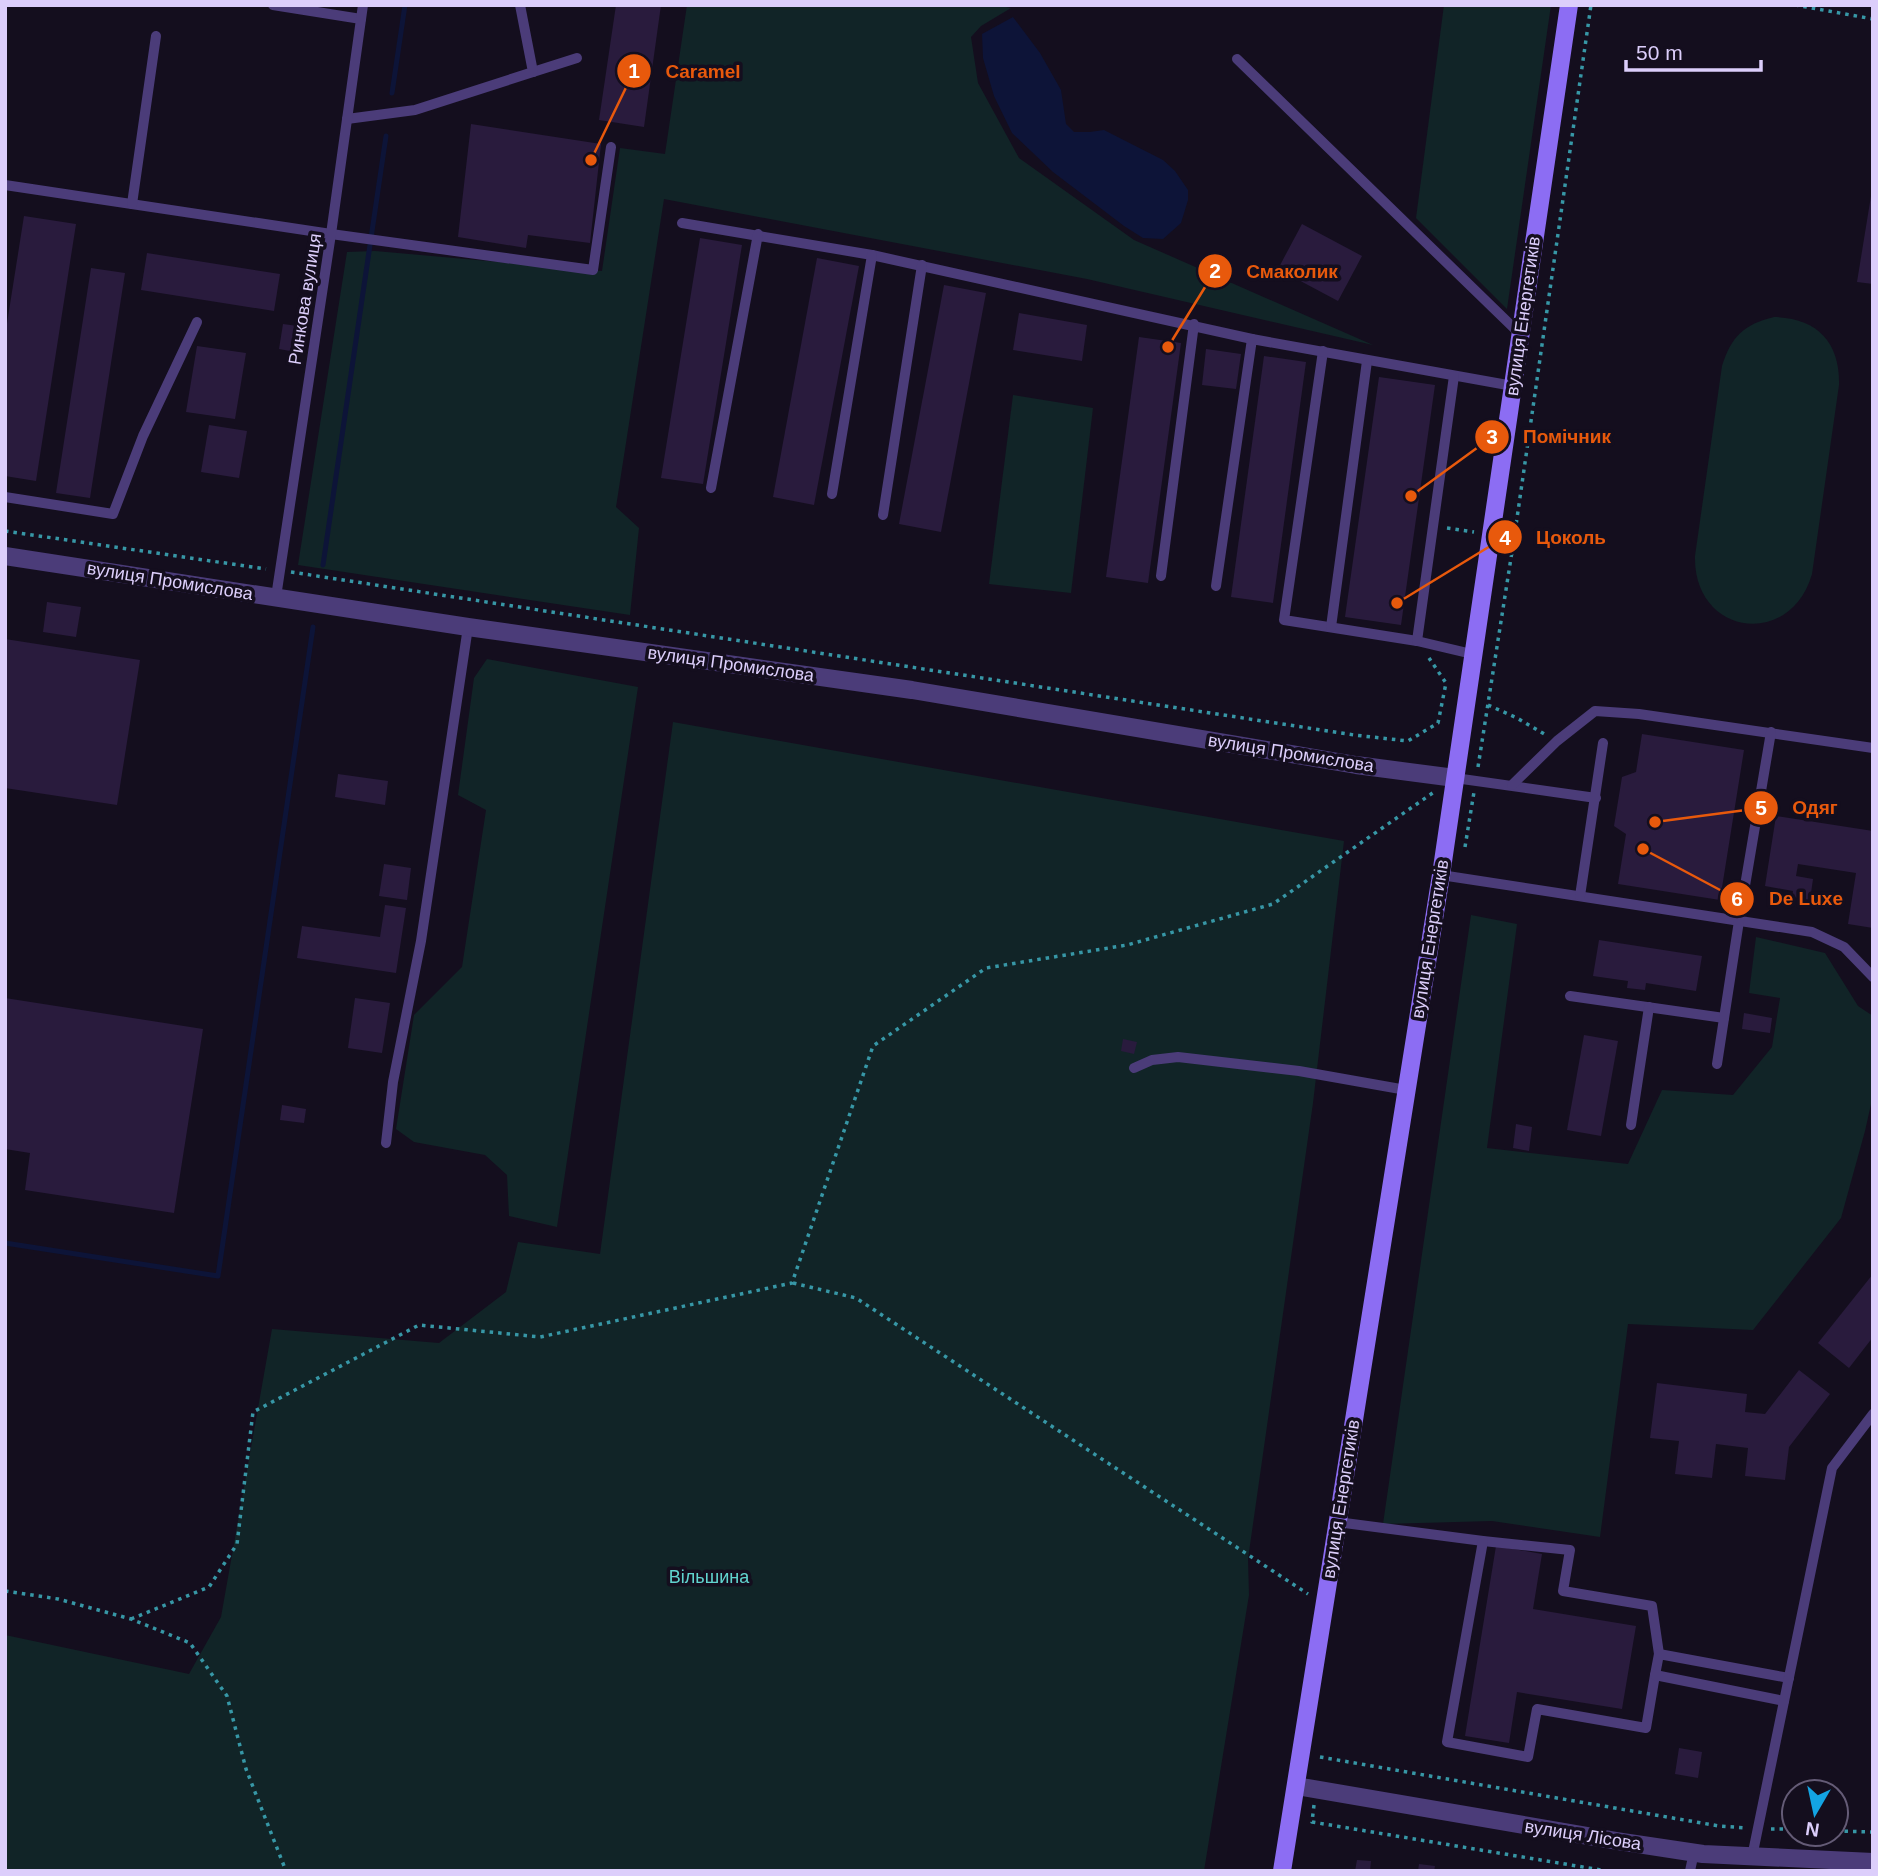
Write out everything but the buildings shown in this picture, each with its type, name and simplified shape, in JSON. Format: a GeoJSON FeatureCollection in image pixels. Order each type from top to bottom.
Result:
{"type":"FeatureCollection","features":[{"type":"Feature","properties":{"kind":"main road","name":"вулиця Енергетиків"},"geometry":{"type":"LineString","coordinates":[[1282,1871],[1441,875],[1569,5]]}},
{"type":"Feature","properties":{"kind":"street","name":"вулиця Промислова"},"geometry":{"type":"LineString","coordinates":[[5,556],[468,627],[912,690],[1356,765],[1455,778]]}},
{"type":"Feature","properties":{"kind":"street","name":"вулиця Лісова"},"geometry":{"type":"LineString","coordinates":[[1296,1786],[1694,1852],[1830,1866],[1873,1862]]}},
{"type":"Feature","properties":{"kind":"lane"},"geometry":{"type":"LineString","coordinates":[[273,5],[361,19]]}},
{"type":"Feature","properties":{"kind":"lane","name":"Ринкова вулиця"},"geometry":{"type":"LineString","coordinates":[[276,597],[363,5]]}},
{"type":"Feature","properties":{"kind":"lane"},"geometry":{"type":"LineString","coordinates":[[520,5],[533,72]]}},
{"type":"Feature","properties":{"kind":"lane"},"geometry":{"type":"LineString","coordinates":[[132,204],[156,36]]}},
{"type":"Feature","properties":{"kind":"lane"},"geometry":{"type":"LineString","coordinates":[[347,119],[415,110],[578,58]]}},
{"type":"Feature","properties":{"kind":"lane"},"geometry":{"type":"LineString","coordinates":[[1237,59],[1520,334]]}},
{"type":"Feature","properties":{"kind":"lane"},"geometry":{"type":"LineString","coordinates":[[5,185],[593,270],[611,147]]}},
{"type":"Feature","properties":{"kind":"lane"},"geometry":{"type":"LineString","coordinates":[[682,223],[872,254],[1252,338],[1513,386]]}},
{"type":"Feature","properties":{"kind":"lane"},"geometry":{"type":"LineString","coordinates":[[711,488],[758,234]]}},
{"type":"Feature","properties":{"kind":"lane"},"geometry":{"type":"LineString","coordinates":[[831,494],[872,254]]}},
{"type":"Feature","properties":{"kind":"lane"},"geometry":{"type":"LineString","coordinates":[[883,515],[922,265]]}},
{"type":"Feature","properties":{"kind":"lane"},"geometry":{"type":"LineString","coordinates":[[5,497],[113,514],[143,436],[197,322]]}},
{"type":"Feature","properties":{"kind":"lane"},"geometry":{"type":"LineString","coordinates":[[1161,576],[1194,324]]}},
{"type":"Feature","properties":{"kind":"lane"},"geometry":{"type":"LineString","coordinates":[[1216,586],[1252,338]]}},
{"type":"Feature","properties":{"kind":"lane"},"geometry":{"type":"LineString","coordinates":[[1322,351],[1284,620],[1417,641],[1472,654]]}},
{"type":"Feature","properties":{"kind":"lane"},"geometry":{"type":"LineString","coordinates":[[1331,627],[1367,361]]}},
{"type":"Feature","properties":{"kind":"lane"},"geometry":{"type":"LineString","coordinates":[[1417,641],[1454,376]]}},
{"type":"Feature","properties":{"kind":"lane"},"geometry":{"type":"LineString","coordinates":[[386,1143],[393,1082],[421,941],[468,627]]}},
{"type":"Feature","properties":{"kind":"lane"},"geometry":{"type":"LineString","coordinates":[[1512,785],[1557,741],[1595,711],[1639,714],[1873,748]]}},
{"type":"Feature","properties":{"kind":"lane"},"geometry":{"type":"LineString","coordinates":[[1717,1064],[1771,733]]}},
{"type":"Feature","properties":{"kind":"lane"},"geometry":{"type":"LineString","coordinates":[[1580,896],[1603,743]]}},
{"type":"Feature","properties":{"kind":"lane"},"geometry":{"type":"LineString","coordinates":[[1455,778],[1595,798]]}},
{"type":"Feature","properties":{"kind":"lane"},"geometry":{"type":"LineString","coordinates":[[1441,875],[1812,932],[1844,947],[1873,977]]}},
{"type":"Feature","properties":{"kind":"lane"},"geometry":{"type":"LineString","coordinates":[[1570,996],[1724,1018]]}},
{"type":"Feature","properties":{"kind":"lane"},"geometry":{"type":"LineString","coordinates":[[1631,1125],[1650,1007]]}},
{"type":"Feature","properties":{"kind":"lane"},"geometry":{"type":"LineString","coordinates":[[1134,1068],[1152,1060],[1178,1057],[1299,1071],[1405,1090]]}},
{"type":"Feature","properties":{"kind":"lane"},"geometry":{"type":"LineString","coordinates":[[1752,1857],[1832,1468],[1873,1414]]}},
{"type":"Feature","properties":{"kind":"lane"},"geometry":{"type":"LineString","coordinates":[[1337,1522],[1570,1550],[1563,1591],[1653,1606],[1659,1654],[1646,1728],[1537,1709],[1528,1757],[1447,1742],[1483,1541]]}},
{"type":"Feature","properties":{"kind":"lane"},"geometry":{"type":"LineString","coordinates":[[1659,1654],[1789,1678]]}},
{"type":"Feature","properties":{"kind":"lane"},"geometry":{"type":"LineString","coordinates":[[1655,1675],[1784,1701]]}},
{"type":"Feature","properties":{"kind":"lane"},"geometry":{"type":"LineString","coordinates":[[1690,1871],[1694,1852]]}},
{"type":"Feature","properties":{"kind":"path"},"geometry":{"type":"LineString","coordinates":[[1460,877],[1514,539],[1591,5]]}},
{"type":"Feature","properties":{"kind":"path"},"geometry":{"type":"LineString","coordinates":[[1795,5],[1873,19]]}},
{"type":"Feature","properties":{"kind":"path"},"geometry":{"type":"LineString","coordinates":[[5,531],[1408,741],[1438,723],[1446,683],[1417,641]]}},
{"type":"Feature","properties":{"kind":"path"},"geometry":{"type":"LineString","coordinates":[[1488,705],[1557,741]]}},
{"type":"Feature","properties":{"kind":"path"},"geometry":{"type":"LineString","coordinates":[[792,1283],[873,1046],[986,968],[1127,945],[1273,904],[1455,778]]}},
{"type":"Feature","properties":{"kind":"path"},"geometry":{"type":"LineString","coordinates":[[131,1619],[209,1587],[237,1544],[253,1412],[419,1325],[540,1337],[792,1283],[856,1298],[1324,1605]]}},
{"type":"Feature","properties":{"kind":"path"},"geometry":{"type":"LineString","coordinates":[[5,1591],[58,1599],[131,1619],[190,1643],[226,1696],[246,1769],[286,1871]]}},
{"type":"Feature","properties":{"kind":"path"},"geometry":{"type":"LineString","coordinates":[[1607,1871],[1312,1822],[1320,1757],[1719,1826],[1780,1829]]}},
{"type":"Feature","properties":{"kind":"path"},"geometry":{"type":"LineString","coordinates":[[1850,1831],[1873,1832]]}},
{"type":"Feature","properties":{"kind":"green space"},"geometry":{"type":"Polygon","coordinates":[[[687,5],[996,5],[1011,8],[981,26],[971,37],[978,83],[1019,158],[1134,240],[1373,345],[1087,279],[664,199],[616,507],[639,528],[630,615],[298,565],[347,252],[375,251],[602,271],[620,148],[665,154],[687,5]]]}},
{"type":"Feature","properties":{"kind":"green space"},"geometry":{"type":"Polygon","coordinates":[[[1444,5],[1551,5],[1507,309],[1416,218],[1444,5]]]}},
{"type":"Feature","properties":{"kind":"green space"},"geometry":{"type":"Polygon","coordinates":[[[1774,317],[1802,322],[1823,335],[1835,356],[1839,385],[1812,574],[1801,598],[1784,614],[1765,623],[1744,623],[1725,616],[1709,603],[1699,583],[1695,556],[1722,366],[1740,333],[1754,324],[1774,317]]]}},
{"type":"Feature","properties":{"kind":"green space"},"geometry":{"type":"Polygon","coordinates":[[[1013,395],[1093,408],[1071,593],[989,584],[1013,395]]]}},
{"type":"Feature","properties":{"kind":"green space"},"geometry":{"type":"Polygon","coordinates":[[[487,659],[638,687],[557,1227],[509,1216],[507,1175],[485,1155],[414,1142],[396,1129],[414,1015],[462,967],[486,810],[458,795],[474,678],[487,659]]]}},
{"type":"Feature","properties":{"kind":"green space","name":"Вільшина"},"geometry":{"type":"Polygon","coordinates":[[[673,722],[1344,841],[1313,1103],[1248,1559],[1249,1595],[1204,1871],[5,1871],[5,1635],[189,1674],[221,1617],[272,1329],[439,1343],[506,1292],[518,1242],[600,1254],[673,722]]]}},
{"type":"Feature","properties":{"kind":"green space"},"geometry":{"type":"Polygon","coordinates":[[[1471,915],[1517,924],[1487,1148],[1628,1164],[1662,1090],[1733,1095],[1772,1047],[1780,998],[1749,993],[1756,937],[1825,953],[1858,1006],[1873,1016],[1873,1095],[1841,1218],[1753,1330],[1628,1324],[1600,1537],[1492,1521],[1383,1524],[1471,915]]]}},
{"type":"Feature","properties":{"kind":"water"},"geometry":{"type":"Polygon","coordinates":[[[1013,17],[1040,53],[1061,90],[1066,124],[1074,132],[1104,130],[1163,160],[1175,171],[1188,190],[1181,223],[1163,239],[1143,238],[1124,226],[1053,172],[1012,133],[994,96],[983,58],[982,34],[1013,17]]]}},
{"type":"Feature","properties":{"kind":"waterway"},"geometry":{"type":"LineString","coordinates":[[392,93],[405,5]]}},
{"type":"Feature","properties":{"kind":"waterway"},"geometry":{"type":"LineString","coordinates":[[323,565],[386,136]]}},
{"type":"Feature","properties":{"kind":"waterway"},"geometry":{"type":"LineString","coordinates":[[5,1243],[218,1276],[313,627]]}},
{"type":"Feature","properties":{"kind":"place","name":"Caramel"},"geometry":{"type":"Point","coordinates":[591,160]}},
{"type":"Feature","properties":{"kind":"place","name":"Смаколик"},"geometry":{"type":"Point","coordinates":[1168,347]}},
{"type":"Feature","properties":{"kind":"place","name":"Помічник"},"geometry":{"type":"Point","coordinates":[1411,496]}},
{"type":"Feature","properties":{"kind":"place","name":"Цоколь"},"geometry":{"type":"Point","coordinates":[1397,603]}},
{"type":"Feature","properties":{"kind":"place","name":"Одяг"},"geometry":{"type":"Point","coordinates":[1655,822]}},
{"type":"Feature","properties":{"kind":"place","name":"De Luxe"},"geometry":{"type":"Point","coordinates":[1643,849]}}]}
